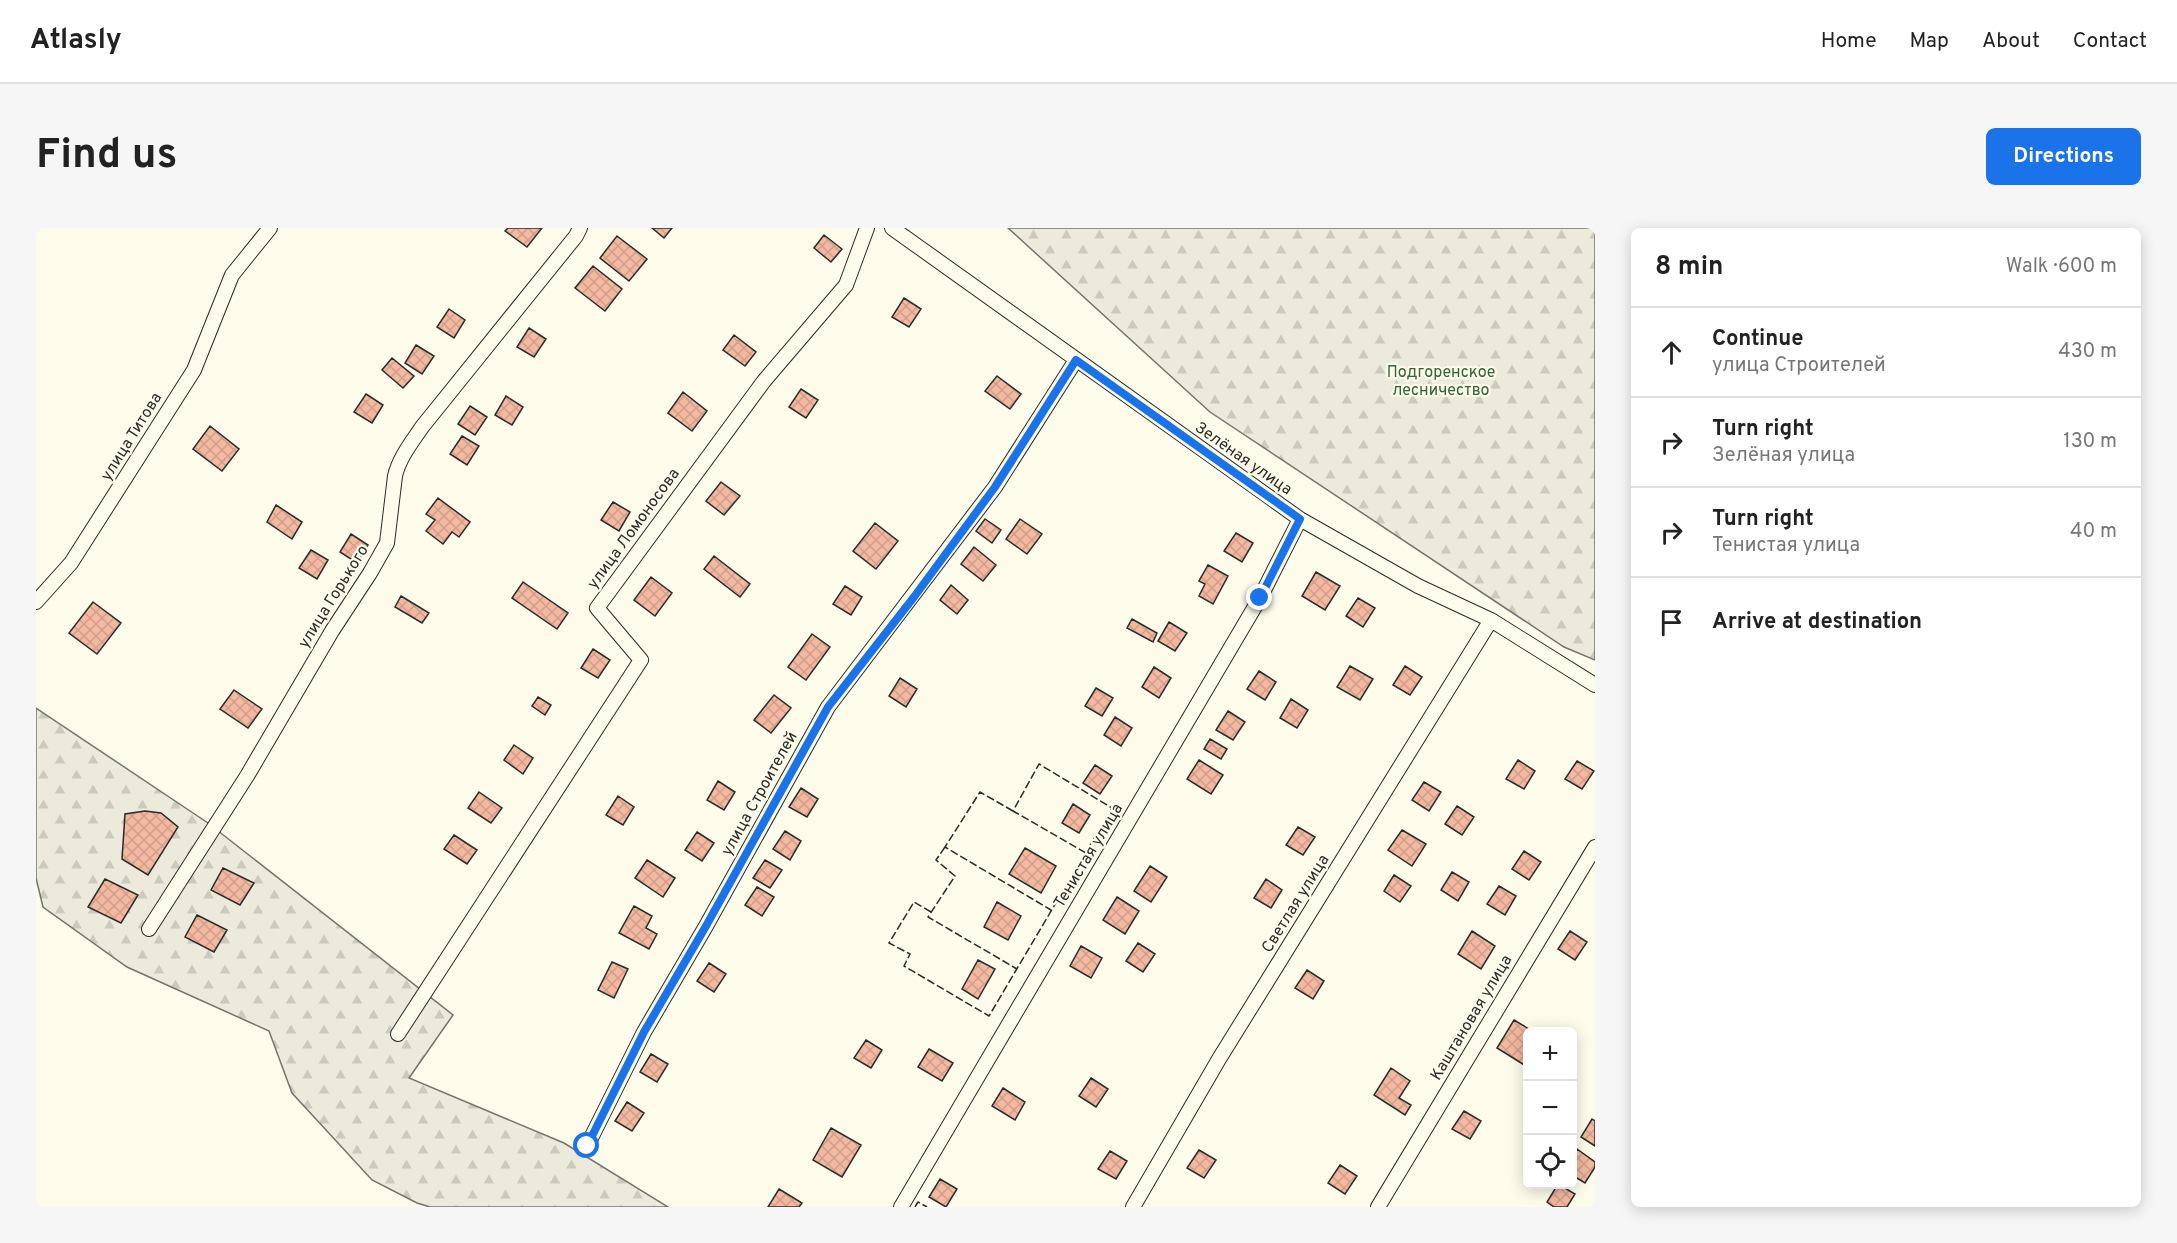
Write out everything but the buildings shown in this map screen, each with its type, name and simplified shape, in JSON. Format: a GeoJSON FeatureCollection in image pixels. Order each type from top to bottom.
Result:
{"type":"FeatureCollection","features":[{"type":"Feature","properties":{"kind":"street","name":"улица Титова"},"geometry":{"type":"LineString","coordinates":[[36,602],[71,563],[194,370],[231,275],[270,228]]}},
{"type":"Feature","properties":{"kind":"street","name":"улица Горького"},"geometry":{"type":"LineString","coordinates":[[148,929],[247,776],[332,631],[387,543],[397,466],[422,427],[576,236],[580,228]]}},
{"type":"Feature","properties":{"kind":"street","name":"улица Ломоносова"},"geometry":{"type":"LineString","coordinates":[[398,1034],[641,660],[597,608],[764,381],[846,285],[867,228]]}},
{"type":"Feature","properties":{"kind":"street","name":"Зелёная улица"},"geometry":{"type":"LineString","coordinates":[[892,228],[1300,519],[1418,586],[1491,620],[1595,685]]}},
{"type":"Feature","properties":{"kind":"street","name":"улица Строителей"},"geometry":{"type":"LineString","coordinates":[[587,1146],[644,1032],[828,707],[914,597],[995,487],[1076,360]]}},
{"type":"Feature","properties":{"kind":"street","name":"Тенистая улица"},"geometry":{"type":"LineString","coordinates":[[901,1207],[1260,598],[1300,519]]}},
{"type":"Feature","properties":{"kind":"street","name":"Светлая улица"},"geometry":{"type":"LineString","coordinates":[[1134,1207],[1219,1059],[1491,620]]}},
{"type":"Feature","properties":{"kind":"street","name":"Каштановая улица"},"geometry":{"type":"LineString","coordinates":[[1378,1207],[1595,847]]}},
{"type":"Feature","properties":{"kind":"green space","name":"Подгоренское лесничество"},"geometry":{"type":"Polygon","coordinates":[[[1008,228],[1595,228],[1595,660],[1564,647],[1210,412],[1008,228]]]}},
{"type":"Feature","properties":{"kind":"green space"},"geometry":{"type":"Polygon","coordinates":[[[36,708],[208,823],[453,1015],[409,1078],[564,1143],[668,1207],[430,1207],[417,1203],[372,1180],[292,1093],[269,1031],[127,967],[43,907],[36,878],[36,708]]]}},
{"type":"Feature","properties":{"kind":"fence"},"geometry":{"type":"LineString","coordinates":[[931,912],[914,902],[889,943],[910,954],[904,966],[989,1016],[1112,808],[1039,764],[1013,811],[1086,853]]}},
{"type":"Feature","properties":{"kind":"fence"},"geometry":{"type":"LineString","coordinates":[[1013,811],[980,792],[945,847],[1051,910]]}},
{"type":"Feature","properties":{"kind":"fence"},"geometry":{"type":"LineString","coordinates":[[945,847],[936,860],[955,876],[928,917],[1017,969]]}},
{"type":"Feature","properties":{"kind":"fence"},"geometry":{"type":"LineString","coordinates":[[915,1207],[918,1202],[927,1207]]}},
{"type":"Feature","properties":{"kind":"route"},"geometry":{"type":"LineString","coordinates":[[587,1146],[644,1032],[828,707],[914,597],[995,487],[1076,360],[1300,519],[1260,598]]}}]}
